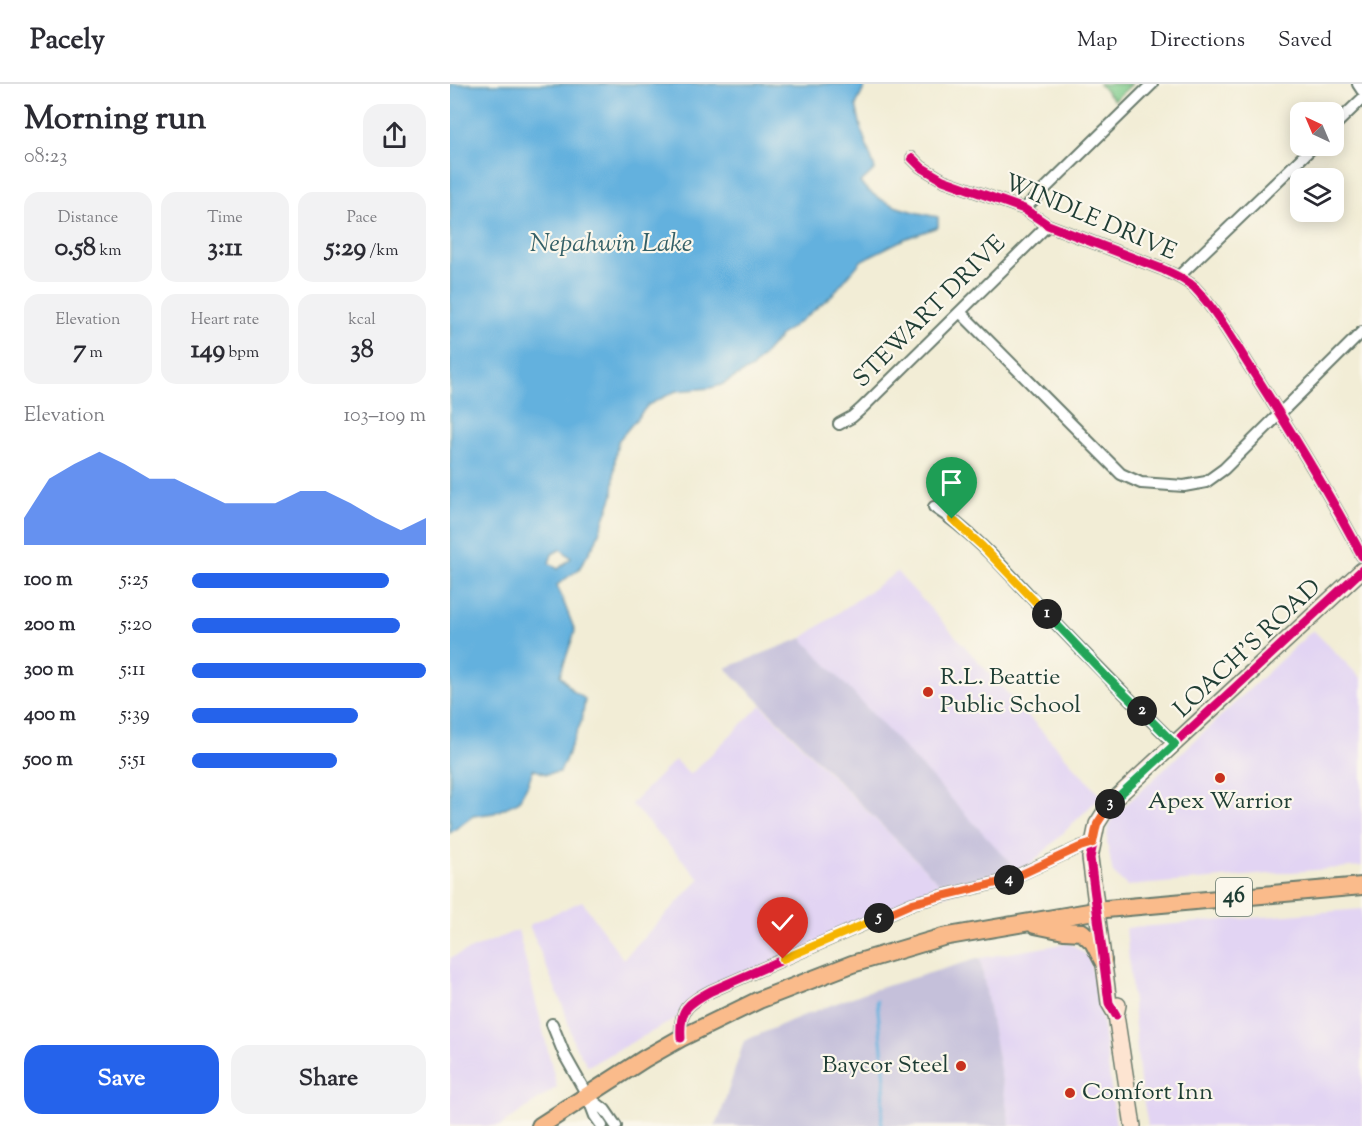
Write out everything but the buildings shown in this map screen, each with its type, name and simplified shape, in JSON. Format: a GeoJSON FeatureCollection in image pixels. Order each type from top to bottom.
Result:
{"type":"FeatureCollection","features":[{"type":"Feature","properties":{"kind":"main road","name":"46"},"geometry":{"type":"LineString","coordinates":[[540,1126],[644,1059],[759,1000],[852,964],[943,937],[1101,910],[1362,886]]}},
{"type":"Feature","properties":{"kind":"main road"},"geometry":{"type":"LineString","coordinates":[[1026,923],[1064,931],[1082,932],[1094,942],[1103,961]]}},
{"type":"Feature","properties":{"kind":"street"},"geometry":{"type":"LineString","coordinates":[[1024,209],[1152,84]]}},
{"type":"Feature","properties":{"kind":"street"},"geometry":{"type":"LineString","coordinates":[[1358,84],[1362,90]]}},
{"type":"Feature","properties":{"kind":"street"},"geometry":{"type":"LineString","coordinates":[[1344,116],[1362,99]]}},
{"type":"Feature","properties":{"kind":"street"},"geometry":{"type":"LineString","coordinates":[[1179,276],[1304,156]]}},
{"type":"Feature","properties":{"kind":"street","name":"WINDLE DRIVE"},"geometry":{"type":"LineString","coordinates":[[912,158],[943,180],[1024,209],[1048,225],[1179,276],[1193,286],[1211,308],[1279,413],[1362,556]]}},
{"type":"Feature","properties":{"kind":"street","name":"STEWART DRIVE"},"geometry":{"type":"LineString","coordinates":[[839,424],[861,409],[1048,225]]}},
{"type":"Feature","properties":{"kind":"street"},"geometry":{"type":"LineString","coordinates":[[960,312],[1121,474],[1141,483],[1184,486],[1206,482],[1224,469],[1362,332]]}},
{"type":"Feature","properties":{"kind":"street"},"geometry":{"type":"LineString","coordinates":[[934,507],[952,519],[982,546],[1105,675],[1175,744]]}},
{"type":"Feature","properties":{"kind":"street","name":"LOACH'S ROAD"},"geometry":{"type":"LineString","coordinates":[[1093,843],[1097,824],[1109,805],[1362,570]]}},
{"type":"Feature","properties":{"kind":"street"},"geometry":{"type":"LineString","coordinates":[[681,1038],[681,1017],[692,1002],[711,991],[913,903],[1008,880],[1093,843],[1099,858],[1103,961],[1109,1003],[1116,1015]]}},
{"type":"Feature","properties":{"kind":"street"},"geometry":{"type":"LineString","coordinates":[[1101,910],[1118,1002],[1116,1015],[1133,1126]]}},
{"type":"Feature","properties":{"kind":"street"},"geometry":{"type":"LineString","coordinates":[[552,1024],[565,1056],[602,1126]]}},
{"type":"Feature","properties":{"kind":"street"},"geometry":{"type":"LineString","coordinates":[[587,1095],[605,1110],[616,1126]]}},
{"type":"Feature","properties":{"kind":"shaded area","name":"R.L. Beattie Public School"},"geometry":{"type":"Polygon","coordinates":[[[897,572],[1101,796],[1021,874],[802,638],[897,572]]]}},
{"type":"Feature","properties":{"kind":"shaded area"},"geometry":{"type":"Polygon","coordinates":[[[1313,630],[1362,679],[1362,866],[1127,886],[1113,873],[1107,843],[1108,828],[1114,816],[1313,630]]]}},
{"type":"Feature","properties":{"kind":"shaded area"},"geometry":{"type":"Polygon","coordinates":[[[802,638],[1021,874],[950,894],[726,668],[802,638]]]}},
{"type":"Feature","properties":{"kind":"shaded area"},"geometry":{"type":"Polygon","coordinates":[[[761,705],[950,894],[913,903],[692,1002],[681,1016],[588,1066],[574,1044],[564,1009],[529,925],[582,901],[623,959],[700,879],[631,804],[675,760],[690,775],[761,705]]]}},
{"type":"Feature","properties":{"kind":"shaded area"},"geometry":{"type":"Polygon","coordinates":[[[1362,909],[1362,1126],[1148,1126],[1140,1081],[1126,928],[1362,909]]]}},
{"type":"Feature","properties":{"kind":"shaded area"},"geometry":{"type":"Polygon","coordinates":[[[518,930],[557,1087],[500,1126],[450,1126],[450,958],[518,930]]]}},
{"type":"Feature","properties":{"kind":"shaded area"},"geometry":{"type":"Polygon","coordinates":[[[1070,943],[1089,957],[1102,1019],[1116,1126],[1010,1126],[980,958],[1070,943]]]}},
{"type":"Feature","properties":{"kind":"shaded area"},"geometry":{"type":"Polygon","coordinates":[[[980,958],[1010,1126],[715,1126],[744,1041],[866,992],[980,958]]]}},
{"type":"Feature","properties":{"kind":"green space"},"geometry":{"type":"Polygon","coordinates":[[[1099,84],[1132,84],[1114,100],[1099,84]]]}},
{"type":"Feature","properties":{"kind":"water","name":"Nepahwin Lake"},"geometry":{"type":"Polygon","coordinates":[[[450,84],[866,84],[856,105],[862,132],[875,169],[860,183],[886,202],[906,210],[938,217],[938,227],[904,239],[862,260],[832,295],[781,335],[752,368],[721,385],[676,391],[648,405],[618,441],[613,495],[596,541],[579,569],[557,585],[575,631],[560,675],[573,691],[585,699],[582,720],[560,772],[546,774],[533,769],[518,802],[494,813],[473,816],[450,833],[450,84]],[[561,549],[552,554],[549,563],[558,569],[571,558],[561,549]]]}},
{"type":"Feature","properties":{"kind":"waterway"},"geometry":{"type":"LineString","coordinates":[[877,1001],[885,1079],[881,1126]]}},
{"type":"Feature","properties":{"kind":"cycle path"},"geometry":{"type":"LineString","coordinates":[[912,158],[921,167],[943,180],[1024,209],[1048,225],[1162,269],[1194,287],[1219,319],[1285,422],[1362,556]]}},
{"type":"Feature","properties":{"kind":"cycle path"},"geometry":{"type":"LineString","coordinates":[[1116,1015],[1109,1003],[1090,858],[1097,824],[1109,805],[1118,796],[1362,570]]}},
{"type":"Feature","properties":{"kind":"cycle path"},"geometry":{"type":"LineString","coordinates":[[681,1038],[681,1020],[686,1008],[711,991],[913,903],[1008,880],[1093,843]]}},
{"type":"Feature","properties":{"kind":"place","name":"R.L. Beattie Public School"},"geometry":{"type":"Point","coordinates":[928,692]}},
{"type":"Feature","properties":{"kind":"place","name":"Apex Warrior"},"geometry":{"type":"Point","coordinates":[1220,778]}},
{"type":"Feature","properties":{"kind":"place","name":"Baycor Steel"},"geometry":{"type":"Point","coordinates":[961,1066]}},
{"type":"Feature","properties":{"kind":"place","name":"Comfort Inn"},"geometry":{"type":"Point","coordinates":[1070,1093]}},
{"type":"Feature","properties":{"kind":"route"},"geometry":{"type":"LineString","coordinates":[[783,959],[913,903],[1008,880],[1093,843],[1097,824],[1109,805],[1175,744],[1105,675],[982,546],[952,519]]}}]}
